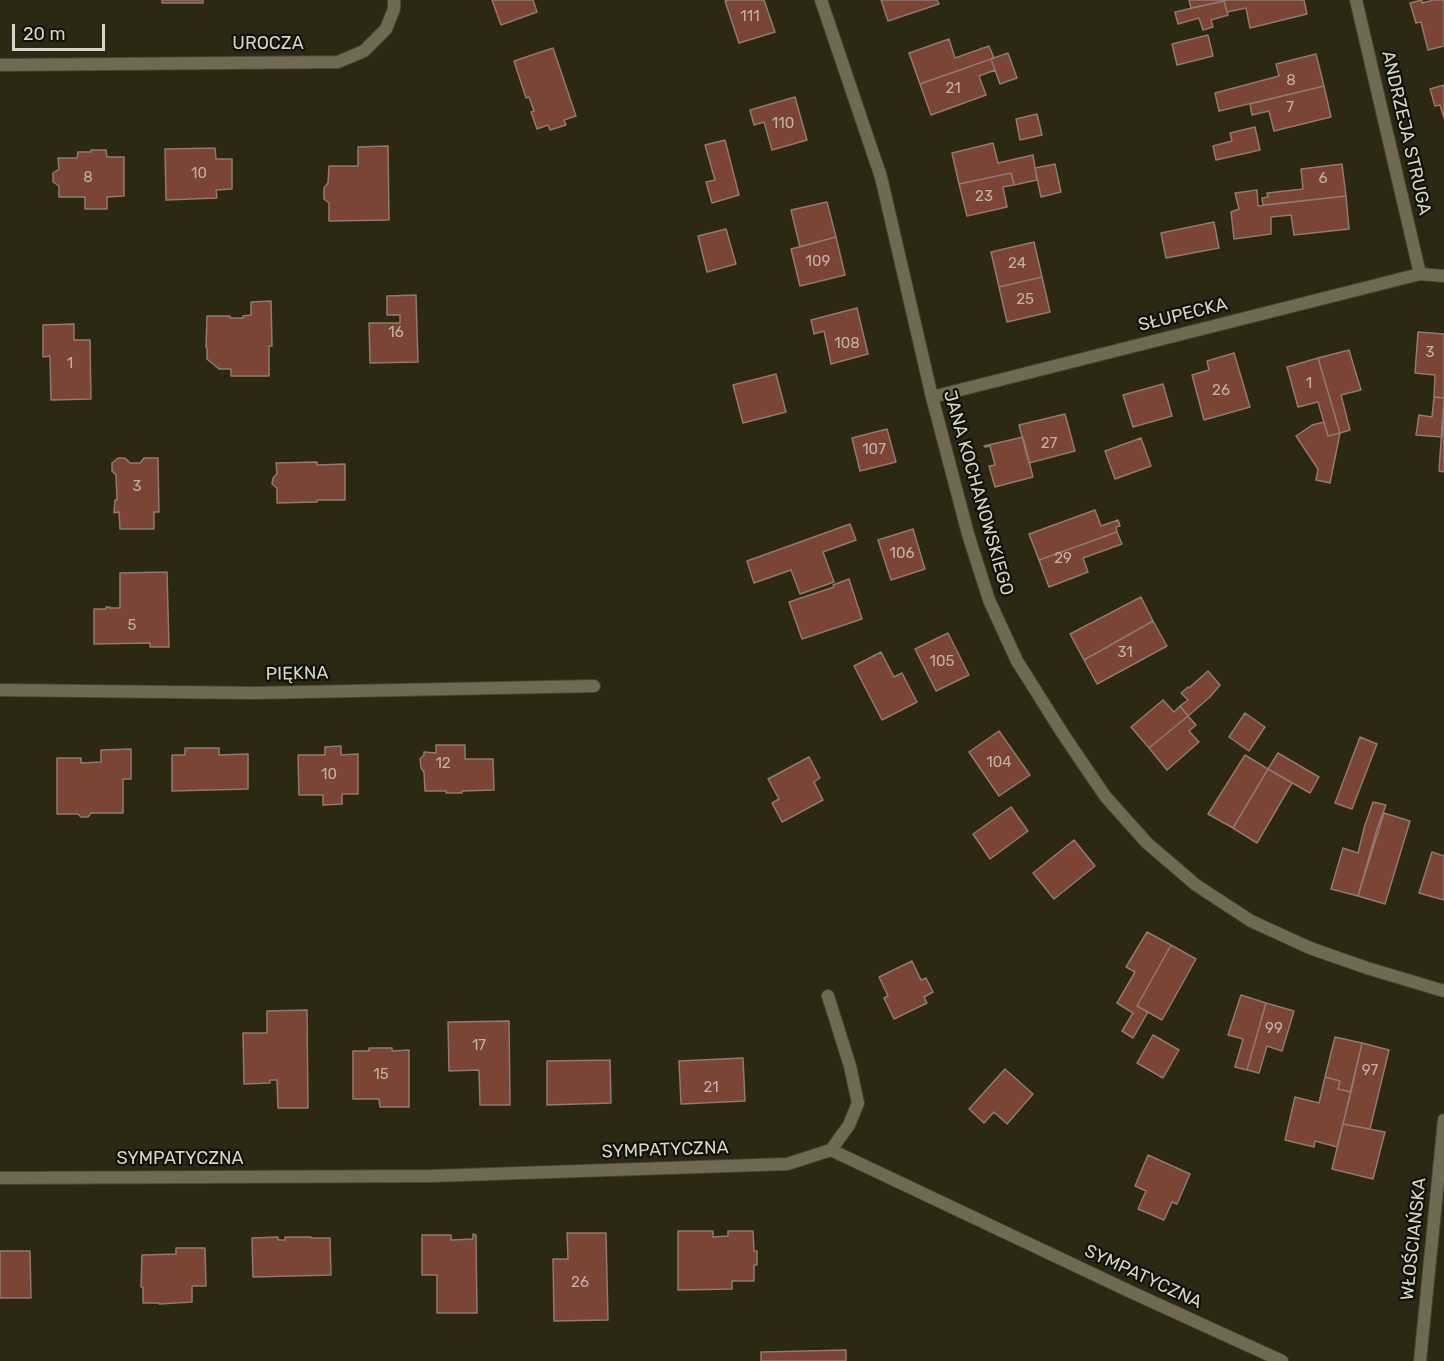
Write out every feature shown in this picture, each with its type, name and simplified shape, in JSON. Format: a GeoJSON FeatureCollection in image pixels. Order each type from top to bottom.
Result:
{"type":"FeatureCollection","features":[{"type":"Feature","properties":{"kind":"street","name":"UROCZA"},"geometry":{"type":"LineString","coordinates":[[0,65],[338,62],[364,51],[386,29],[394,9],[394,0]]}},
{"type":"Feature","properties":{"kind":"street","name":"JANA KOCHANOWSKIEGO"},"geometry":{"type":"LineString","coordinates":[[821,0],[881,177],[932,397],[968,534],[989,600],[1017,661],[1105,796],[1147,843],[1196,885],[1251,921],[1310,948],[1444,991]]}},
{"type":"Feature","properties":{"kind":"street","name":"ANDRZEJA STRUGA"},"geometry":{"type":"LineString","coordinates":[[1356,0],[1420,274]]}},
{"type":"Feature","properties":{"kind":"street","name":"SŁUPECKA"},"geometry":{"type":"LineString","coordinates":[[932,397],[1420,274],[1444,276]]}},
{"type":"Feature","properties":{"kind":"street","name":"PIĘKNA"},"geometry":{"type":"LineString","coordinates":[[0,690],[255,693],[594,686]]}},
{"type":"Feature","properties":{"kind":"street"},"geometry":{"type":"LineString","coordinates":[[828,996],[850,1066],[858,1103],[849,1125],[831,1150]]}},
{"type":"Feature","properties":{"kind":"street","name":"WŁOŚCIAŃSKA"},"geometry":{"type":"LineString","coordinates":[[1420,1361],[1444,1120]]}},
{"type":"Feature","properties":{"kind":"street","name":"SYMPATYCZNA"},"geometry":{"type":"LineString","coordinates":[[0,1178],[432,1176],[763,1165],[787,1164],[831,1150],[1282,1361]]}},
{"type":"Feature","properties":{"kind":"building"},"geometry":{"type":"Polygon","coordinates":[[[162,0],[203,0],[203,3],[162,3],[162,0]]]}},
{"type":"Feature","properties":{"kind":"building"},"geometry":{"type":"Polygon","coordinates":[[[492,0],[533,0],[537,12],[501,25],[492,0]]]}},
{"type":"Feature","properties":{"kind":"building"},"geometry":{"type":"Polygon","coordinates":[[[764,0],[775,32],[739,43],[725,1],[764,0]]]}},
{"type":"Feature","properties":{"kind":"building"},"geometry":{"type":"Polygon","coordinates":[[[881,0],[937,0],[939,4],[888,21],[881,0]]]}},
{"type":"Feature","properties":{"kind":"building"},"geometry":{"type":"Polygon","coordinates":[[[1189,0],[1224,0],[1224,1],[1191,8],[1189,0]]]}},
{"type":"Feature","properties":{"kind":"building"},"geometry":{"type":"Polygon","coordinates":[[[1304,0],[1307,14],[1250,28],[1246,8],[1227,12],[1224,1],[1304,0]]]}},
{"type":"Feature","properties":{"kind":"building"},"geometry":{"type":"Polygon","coordinates":[[[1422,0],[1422,3],[1444,0],[1444,46],[1428,50],[1421,22],[1416,23],[1410,3],[1422,0]]]}},
{"type":"Feature","properties":{"kind":"building"},"geometry":{"type":"Polygon","coordinates":[[[1224,1],[1228,15],[1211,20],[1213,27],[1203,30],[1199,18],[1178,24],[1175,12],[1224,1]]]}},
{"type":"Feature","properties":{"kind":"building"},"geometry":{"type":"Polygon","coordinates":[[[1208,35],[1213,56],[1177,65],[1172,44],[1208,35]]]}},
{"type":"Feature","properties":{"kind":"building"},"geometry":{"type":"Polygon","coordinates":[[[949,39],[955,58],[989,46],[994,58],[920,84],[909,53],[949,39]]]}},
{"type":"Feature","properties":{"kind":"building"},"geometry":{"type":"Polygon","coordinates":[[[553,48],[576,116],[564,120],[566,125],[550,130],[548,125],[537,129],[531,112],[534,111],[529,97],[526,98],[514,61],[553,48]]]}},
{"type":"Feature","properties":{"kind":"building"},"geometry":{"type":"Polygon","coordinates":[[[1008,53],[1017,78],[1000,84],[991,59],[1008,53]]]}},
{"type":"Feature","properties":{"kind":"building"},"geometry":{"type":"Polygon","coordinates":[[[1316,54],[1324,86],[1219,111],[1215,93],[1279,76],[1276,64],[1316,54]]]}},
{"type":"Feature","properties":{"kind":"building"},"geometry":{"type":"Polygon","coordinates":[[[991,59],[995,70],[979,76],[986,95],[931,115],[920,84],[991,59]]]}},
{"type":"Feature","properties":{"kind":"building"},"geometry":{"type":"Polygon","coordinates":[[[1444,85],[1444,118],[1440,105],[1435,106],[1430,89],[1444,85]]]}},
{"type":"Feature","properties":{"kind":"building"},"geometry":{"type":"Polygon","coordinates":[[[1324,86],[1331,117],[1274,131],[1269,111],[1252,115],[1250,104],[1324,86]]]}},
{"type":"Feature","properties":{"kind":"building"},"geometry":{"type":"Polygon","coordinates":[[[795,97],[807,140],[772,150],[764,122],[754,125],[750,110],[795,97]]]}},
{"type":"Feature","properties":{"kind":"building"},"geometry":{"type":"Polygon","coordinates":[[[1037,114],[1042,135],[1020,140],[1016,119],[1037,114]]]}},
{"type":"Feature","properties":{"kind":"building"},"geometry":{"type":"Polygon","coordinates":[[[1255,127],[1260,150],[1216,160],[1213,146],[1232,141],[1230,133],[1255,127]]]}},
{"type":"Feature","properties":{"kind":"building"},"geometry":{"type":"Polygon","coordinates":[[[725,140],[739,195],[712,203],[706,182],[715,180],[705,145],[725,140]]]}},
{"type":"Feature","properties":{"kind":"building"},"geometry":{"type":"Polygon","coordinates":[[[993,143],[998,163],[1033,155],[1037,180],[1014,185],[1011,173],[959,184],[952,153],[993,143]]]}},
{"type":"Feature","properties":{"kind":"building"},"geometry":{"type":"Polygon","coordinates":[[[388,146],[389,220],[329,221],[329,203],[324,199],[324,188],[328,183],[329,166],[358,166],[358,147],[388,146]]]}},
{"type":"Feature","properties":{"kind":"building"},"geometry":{"type":"Polygon","coordinates":[[[215,148],[216,159],[232,159],[232,189],[216,190],[217,198],[166,200],[165,149],[215,148]]]}},
{"type":"Feature","properties":{"kind":"building"},"geometry":{"type":"Polygon","coordinates":[[[91,150],[106,150],[107,157],[124,157],[124,196],[107,197],[107,209],[85,209],[85,197],[59,197],[59,186],[53,182],[53,173],[59,169],[58,158],[77,158],[78,152],[91,152],[91,150]]]}},
{"type":"Feature","properties":{"kind":"building"},"geometry":{"type":"Polygon","coordinates":[[[1055,164],[1061,192],[1041,197],[1035,168],[1055,164]]]}},
{"type":"Feature","properties":{"kind":"building"},"geometry":{"type":"Polygon","coordinates":[[[1342,164],[1346,196],[1263,205],[1262,198],[1268,197],[1267,193],[1303,189],[1301,169],[1342,164]]]}},
{"type":"Feature","properties":{"kind":"building"},"geometry":{"type":"Polygon","coordinates":[[[1011,173],[1014,185],[1003,187],[1007,207],[967,216],[959,184],[1011,173]]]}},
{"type":"Feature","properties":{"kind":"building"},"geometry":{"type":"Polygon","coordinates":[[[1257,190],[1258,206],[1346,196],[1349,229],[1294,235],[1291,215],[1271,217],[1271,234],[1234,239],[1231,212],[1239,209],[1235,193],[1257,190]]]}},
{"type":"Feature","properties":{"kind":"building"},"geometry":{"type":"Polygon","coordinates":[[[827,202],[836,237],[800,247],[791,210],[827,202]]]}},
{"type":"Feature","properties":{"kind":"building"},"geometry":{"type":"Polygon","coordinates":[[[1214,222],[1219,248],[1166,258],[1161,233],[1214,222]]]}},
{"type":"Feature","properties":{"kind":"building"},"geometry":{"type":"Polygon","coordinates":[[[726,229],[736,264],[707,272],[698,236],[726,229]]]}},
{"type":"Feature","properties":{"kind":"building"},"geometry":{"type":"Polygon","coordinates":[[[836,237],[845,275],[800,286],[791,249],[836,237]]]}},
{"type":"Feature","properties":{"kind":"building"},"geometry":{"type":"Polygon","coordinates":[[[1034,242],[1042,277],[999,287],[991,252],[1034,242]]]}},
{"type":"Feature","properties":{"kind":"building"},"geometry":{"type":"Polygon","coordinates":[[[1042,277],[1050,312],[1007,322],[999,287],[1042,277]]]}},
{"type":"Feature","properties":{"kind":"building"},"geometry":{"type":"Polygon","coordinates":[[[416,295],[418,362],[370,363],[369,323],[400,323],[400,315],[387,315],[387,296],[416,295]]]}},
{"type":"Feature","properties":{"kind":"building"},"geometry":{"type":"Polygon","coordinates":[[[271,301],[272,346],[269,346],[269,376],[231,376],[231,369],[219,369],[207,359],[207,316],[243,318],[243,316],[251,315],[251,302],[271,301]]]}},
{"type":"Feature","properties":{"kind":"building"},"geometry":{"type":"Polygon","coordinates":[[[857,308],[868,354],[831,364],[824,331],[814,334],[811,320],[857,308]]]}},
{"type":"Feature","properties":{"kind":"building"},"geometry":{"type":"Polygon","coordinates":[[[74,324],[74,340],[90,340],[91,399],[51,400],[50,356],[43,357],[43,325],[74,324]]]}},
{"type":"Feature","properties":{"kind":"building"},"geometry":{"type":"Polygon","coordinates":[[[1418,332],[1444,334],[1444,398],[1434,397],[1435,375],[1415,373],[1418,332]]]}},
{"type":"Feature","properties":{"kind":"building"},"geometry":{"type":"Polygon","coordinates":[[[1349,350],[1361,390],[1341,395],[1350,430],[1340,433],[1318,358],[1349,350]]]}},
{"type":"Feature","properties":{"kind":"building"},"geometry":{"type":"Polygon","coordinates":[[[1234,353],[1250,407],[1204,420],[1192,375],[1209,370],[1207,361],[1234,353]]]}},
{"type":"Feature","properties":{"kind":"building"},"geometry":{"type":"Polygon","coordinates":[[[1318,358],[1340,433],[1328,436],[1318,402],[1298,407],[1287,367],[1318,358]]]}},
{"type":"Feature","properties":{"kind":"building"},"geometry":{"type":"Polygon","coordinates":[[[776,374],[786,412],[743,423],[733,385],[776,374]]]}},
{"type":"Feature","properties":{"kind":"building"},"geometry":{"type":"Polygon","coordinates":[[[1163,384],[1172,416],[1133,427],[1123,395],[1163,384]]]}},
{"type":"Feature","properties":{"kind":"building"},"geometry":{"type":"Polygon","coordinates":[[[1434,397],[1444,398],[1442,437],[1416,435],[1419,415],[1432,417],[1434,397]]]}},
{"type":"Feature","properties":{"kind":"building"},"geometry":{"type":"Polygon","coordinates":[[[1444,398],[1444,472],[1439,471],[1444,398]]]}},
{"type":"Feature","properties":{"kind":"building"},"geometry":{"type":"Polygon","coordinates":[[[1065,414],[1075,451],[1029,463],[1019,425],[1065,414]]]}},
{"type":"Feature","properties":{"kind":"building"},"geometry":{"type":"Polygon","coordinates":[[[1324,422],[1328,436],[1340,433],[1330,483],[1316,480],[1318,469],[1296,436],[1312,425],[1324,422]]]}},
{"type":"Feature","properties":{"kind":"building"},"geometry":{"type":"Polygon","coordinates":[[[887,429],[896,462],[860,471],[852,438],[887,429]]]}},
{"type":"Feature","properties":{"kind":"building"},"geometry":{"type":"Polygon","coordinates":[[[1023,437],[1033,477],[995,487],[989,466],[995,465],[990,446],[984,446],[1023,437]]]}},
{"type":"Feature","properties":{"kind":"building"},"geometry":{"type":"Polygon","coordinates":[[[1141,438],[1151,466],[1115,479],[1105,451],[1141,438]]]}},
{"type":"Feature","properties":{"kind":"building"},"geometry":{"type":"Polygon","coordinates":[[[118,458],[125,458],[130,463],[140,463],[144,458],[158,458],[159,512],[154,512],[154,529],[120,529],[119,512],[114,513],[115,500],[117,500],[116,475],[112,471],[112,463],[118,458]]]}},
{"type":"Feature","properties":{"kind":"building"},"geometry":{"type":"Polygon","coordinates":[[[317,462],[317,465],[345,464],[345,500],[277,503],[277,488],[272,484],[277,474],[276,463],[317,462]]]}},
{"type":"Feature","properties":{"kind":"building"},"geometry":{"type":"Polygon","coordinates":[[[1095,510],[1101,526],[1118,520],[1120,526],[1116,527],[1117,532],[1039,560],[1029,534],[1095,510]]]}},
{"type":"Feature","properties":{"kind":"building"},"geometry":{"type":"Polygon","coordinates":[[[850,524],[856,540],[823,552],[834,582],[800,594],[791,570],[754,583],[747,561],[850,524]]]}},
{"type":"Feature","properties":{"kind":"building"},"geometry":{"type":"Polygon","coordinates":[[[913,529],[925,569],[891,580],[878,540],[913,529]]]}},
{"type":"Feature","properties":{"kind":"building"},"geometry":{"type":"Polygon","coordinates":[[[1117,532],[1122,544],[1083,558],[1088,572],[1049,587],[1039,560],[1117,532]]]}},
{"type":"Feature","properties":{"kind":"building"},"geometry":{"type":"Polygon","coordinates":[[[167,572],[169,647],[150,647],[150,643],[94,644],[94,609],[120,608],[120,573],[167,572]]]}},
{"type":"Feature","properties":{"kind":"building"},"geometry":{"type":"Polygon","coordinates":[[[849,579],[862,619],[802,639],[789,602],[834,587],[833,585],[849,579]]]}},
{"type":"Feature","properties":{"kind":"building"},"geometry":{"type":"Polygon","coordinates":[[[1141,597],[1153,621],[1084,660],[1070,634],[1141,597]]]}},
{"type":"Feature","properties":{"kind":"building"},"geometry":{"type":"Polygon","coordinates":[[[1153,621],[1167,646],[1097,684],[1084,660],[1153,621]]]}},
{"type":"Feature","properties":{"kind":"building"},"geometry":{"type":"Polygon","coordinates":[[[948,633],[969,675],[936,691],[915,649],[948,633]]]}},
{"type":"Feature","properties":{"kind":"building"},"geometry":{"type":"Polygon","coordinates":[[[881,652],[894,677],[902,673],[917,702],[882,720],[854,666],[881,652]]]}},
{"type":"Feature","properties":{"kind":"building"},"geometry":{"type":"Polygon","coordinates":[[[1208,671],[1220,685],[1188,716],[1180,706],[1188,700],[1181,693],[1208,671]]]}},
{"type":"Feature","properties":{"kind":"building"},"geometry":{"type":"Polygon","coordinates":[[[1163,700],[1174,712],[1180,706],[1188,716],[1149,748],[1131,727],[1163,700]]]}},
{"type":"Feature","properties":{"kind":"building"},"geometry":{"type":"Polygon","coordinates":[[[1245,713],[1265,727],[1249,751],[1229,737],[1245,713]]]}},
{"type":"Feature","properties":{"kind":"building"},"geometry":{"type":"Polygon","coordinates":[[[1188,716],[1196,725],[1189,731],[1199,742],[1167,770],[1149,748],[1188,716]]]}},
{"type":"Feature","properties":{"kind":"building"},"geometry":{"type":"Polygon","coordinates":[[[999,731],[1030,775],[999,796],[969,752],[999,731]]]}},
{"type":"Feature","properties":{"kind":"building"},"geometry":{"type":"Polygon","coordinates":[[[1360,737],[1377,744],[1352,809],[1335,803],[1360,737]]]}},
{"type":"Feature","properties":{"kind":"building"},"geometry":{"type":"Polygon","coordinates":[[[436,745],[465,745],[465,759],[493,759],[494,790],[462,791],[462,793],[425,791],[424,772],[420,759],[424,752],[436,753],[436,745]]]}},
{"type":"Feature","properties":{"kind":"building"},"geometry":{"type":"Polygon","coordinates":[[[341,746],[341,755],[358,754],[358,794],[342,794],[342,804],[323,805],[323,795],[299,795],[298,755],[325,755],[325,747],[341,746]]]}},
{"type":"Feature","properties":{"kind":"building"},"geometry":{"type":"Polygon","coordinates":[[[185,748],[219,748],[219,755],[248,754],[248,789],[172,791],[172,755],[185,755],[185,748]]]}},
{"type":"Feature","properties":{"kind":"building"},"geometry":{"type":"Polygon","coordinates":[[[131,749],[131,779],[123,779],[123,813],[91,813],[88,817],[81,817],[78,814],[57,814],[57,758],[81,758],[81,763],[101,762],[101,750],[131,749]]]}},
{"type":"Feature","properties":{"kind":"building"},"geometry":{"type":"Polygon","coordinates":[[[1278,753],[1319,777],[1310,793],[1268,769],[1278,753]]]}},
{"type":"Feature","properties":{"kind":"building"},"geometry":{"type":"Polygon","coordinates":[[[1245,755],[1268,769],[1233,828],[1208,814],[1245,755]]]}},
{"type":"Feature","properties":{"kind":"building"},"geometry":{"type":"Polygon","coordinates":[[[809,757],[820,778],[814,782],[823,800],[782,822],[772,803],[779,799],[768,779],[809,757]]]}},
{"type":"Feature","properties":{"kind":"building"},"geometry":{"type":"Polygon","coordinates":[[[1268,769],[1292,783],[1257,843],[1233,828],[1268,769]]]}},
{"type":"Feature","properties":{"kind":"building"},"geometry":{"type":"Polygon","coordinates":[[[1373,802],[1386,805],[1358,896],[1331,889],[1343,848],[1358,853],[1373,802]]]}},
{"type":"Feature","properties":{"kind":"building"},"geometry":{"type":"Polygon","coordinates":[[[1011,807],[1028,831],[990,859],[973,834],[1011,807]]]}},
{"type":"Feature","properties":{"kind":"building"},"geometry":{"type":"Polygon","coordinates":[[[1384,813],[1410,821],[1385,904],[1358,896],[1384,813]]]}},
{"type":"Feature","properties":{"kind":"building"},"geometry":{"type":"Polygon","coordinates":[[[1074,840],[1095,866],[1054,899],[1033,873],[1074,840]]]}},
{"type":"Feature","properties":{"kind":"building"},"geometry":{"type":"Polygon","coordinates":[[[1432,852],[1444,856],[1444,900],[1419,893],[1432,852]]]}},
{"type":"Feature","properties":{"kind":"building"},"geometry":{"type":"Polygon","coordinates":[[[1147,932],[1171,945],[1137,1006],[1148,1012],[1133,1038],[1122,1031],[1133,1013],[1117,1003],[1135,972],[1126,967],[1147,932]]]}},
{"type":"Feature","properties":{"kind":"building"},"geometry":{"type":"Polygon","coordinates":[[[1171,945],[1196,959],[1162,1020],[1137,1006],[1171,945]]]}},
{"type":"Feature","properties":{"kind":"building"},"geometry":{"type":"Polygon","coordinates":[[[912,961],[921,980],[926,978],[933,992],[924,997],[927,1003],[894,1019],[884,998],[888,996],[879,977],[912,961]]]}},
{"type":"Feature","properties":{"kind":"building"},"geometry":{"type":"Polygon","coordinates":[[[1241,995],[1266,1003],[1247,1070],[1235,1067],[1243,1039],[1228,1035],[1241,995]]]}},
{"type":"Feature","properties":{"kind":"building"},"geometry":{"type":"Polygon","coordinates":[[[1266,1003],[1294,1011],[1282,1051],[1267,1046],[1259,1073],[1247,1070],[1266,1003]]]}},
{"type":"Feature","properties":{"kind":"building"},"geometry":{"type":"Polygon","coordinates":[[[307,1010],[308,1108],[278,1108],[277,1080],[270,1080],[270,1083],[244,1084],[243,1033],[267,1033],[267,1011],[307,1010]]]}},
{"type":"Feature","properties":{"kind":"building"},"geometry":{"type":"Polygon","coordinates":[[[509,1021],[510,1105],[480,1105],[479,1070],[449,1071],[448,1022],[509,1021]]]}},
{"type":"Feature","properties":{"kind":"building"},"geometry":{"type":"Polygon","coordinates":[[[1153,1035],[1179,1050],[1163,1078],[1137,1063],[1153,1035]]]}},
{"type":"Feature","properties":{"kind":"building"},"geometry":{"type":"Polygon","coordinates":[[[1335,1037],[1362,1043],[1351,1092],[1338,1089],[1340,1081],[1325,1077],[1335,1037]]]}},
{"type":"Feature","properties":{"kind":"building"},"geometry":{"type":"Polygon","coordinates":[[[1362,1043],[1389,1050],[1370,1129],[1343,1124],[1362,1043]]]}},
{"type":"Feature","properties":{"kind":"building"},"geometry":{"type":"Polygon","coordinates":[[[369,1048],[392,1048],[392,1051],[409,1050],[409,1107],[380,1107],[379,1099],[353,1099],[353,1051],[369,1051],[369,1048]]]}},
{"type":"Feature","properties":{"kind":"building"},"geometry":{"type":"Polygon","coordinates":[[[743,1058],[745,1101],[681,1104],[679,1061],[743,1058]]]}},
{"type":"Feature","properties":{"kind":"building"},"geometry":{"type":"Polygon","coordinates":[[[610,1060],[611,1103],[547,1105],[547,1061],[610,1060]]]}},
{"type":"Feature","properties":{"kind":"building"},"geometry":{"type":"Polygon","coordinates":[[[1005,1069],[1033,1094],[1007,1124],[994,1112],[984,1123],[969,1109],[1005,1069]]]}},
{"type":"Feature","properties":{"kind":"building"},"geometry":{"type":"Polygon","coordinates":[[[1325,1077],[1340,1081],[1338,1089],[1351,1092],[1337,1147],[1315,1141],[1314,1147],[1285,1140],[1295,1097],[1319,1103],[1325,1077]]]}},
{"type":"Feature","properties":{"kind":"building"},"geometry":{"type":"Polygon","coordinates":[[[1343,1124],[1385,1132],[1373,1179],[1332,1169],[1343,1124]]]}},
{"type":"Feature","properties":{"kind":"building"},"geometry":{"type":"Polygon","coordinates":[[[1148,1155],[1190,1174],[1177,1204],[1172,1202],[1164,1220],[1138,1209],[1146,1191],[1135,1186],[1148,1155]]]}},
{"type":"Feature","properties":{"kind":"building"},"geometry":{"type":"Polygon","coordinates":[[[678,1231],[713,1231],[713,1237],[728,1236],[728,1231],[753,1231],[754,1251],[757,1251],[754,1281],[732,1281],[732,1289],[678,1290],[678,1231]]]}},
{"type":"Feature","properties":{"kind":"building"},"geometry":{"type":"Polygon","coordinates":[[[567,1233],[606,1233],[608,1320],[554,1321],[553,1259],[568,1259],[567,1233]]]}},
{"type":"Feature","properties":{"kind":"building"},"geometry":{"type":"Polygon","coordinates":[[[473,1234],[476,1235],[477,1313],[437,1313],[437,1275],[422,1275],[422,1235],[451,1235],[451,1240],[473,1239],[473,1234]]]}},
{"type":"Feature","properties":{"kind":"building"},"geometry":{"type":"Polygon","coordinates":[[[278,1237],[278,1240],[285,1240],[285,1237],[330,1238],[331,1275],[253,1277],[252,1238],[278,1237]]]}},
{"type":"Feature","properties":{"kind":"building"},"geometry":{"type":"Polygon","coordinates":[[[176,1248],[205,1248],[206,1286],[192,1286],[192,1302],[143,1303],[142,1255],[176,1254],[176,1248]]]}},
{"type":"Feature","properties":{"kind":"building"},"geometry":{"type":"Polygon","coordinates":[[[0,1251],[30,1251],[31,1298],[0,1298],[0,1251]]]}},
{"type":"Feature","properties":{"kind":"building"},"geometry":{"type":"Polygon","coordinates":[[[846,1350],[846,1361],[761,1361],[761,1352],[846,1350]]]}}]}
